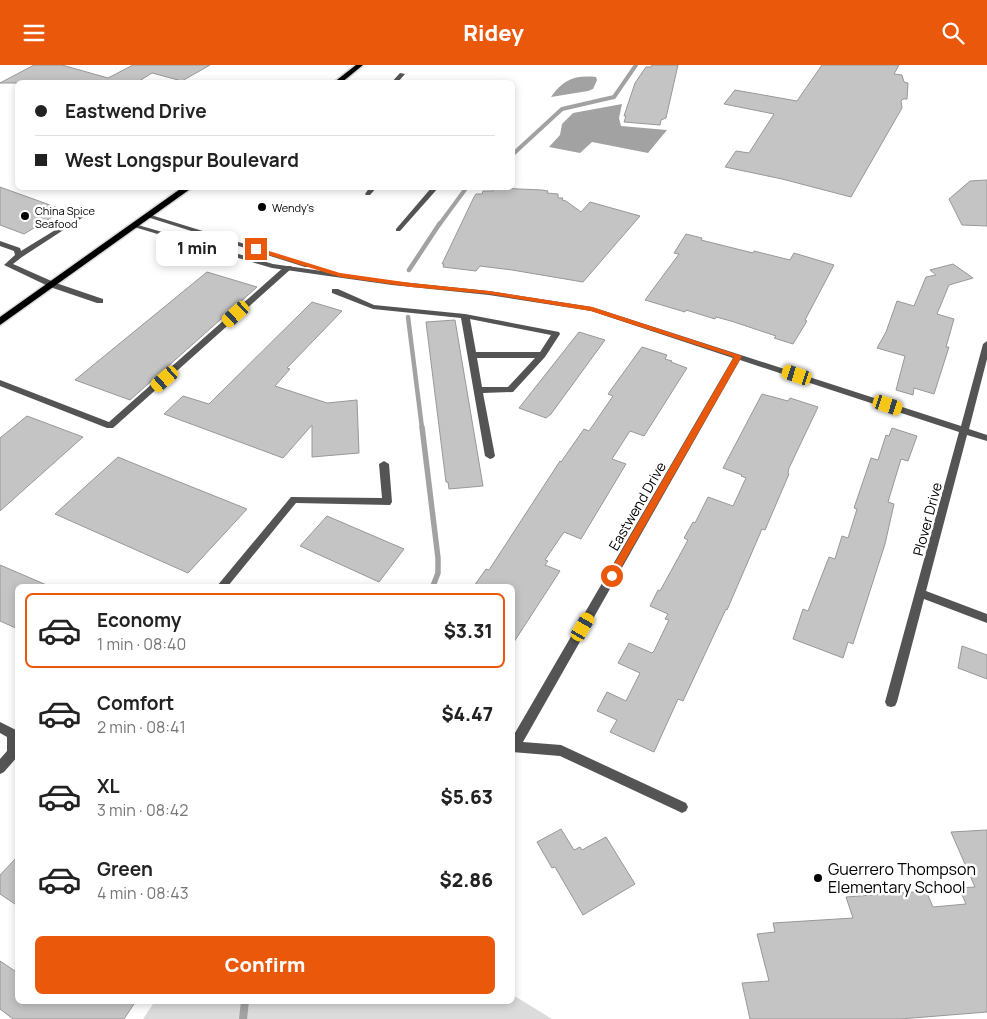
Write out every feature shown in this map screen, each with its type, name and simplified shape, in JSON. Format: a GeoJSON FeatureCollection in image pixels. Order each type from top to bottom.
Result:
{"type":"FeatureCollection","features":[{"type":"Feature","properties":{"kind":"main road"},"geometry":{"type":"LineString","coordinates":[[340,80],[360,65]]}},
{"type":"Feature","properties":{"kind":"main road"},"geometry":{"type":"LineString","coordinates":[[2,318],[53,285],[185,190]]}},
{"type":"Feature","properties":{"kind":"street"},"geometry":{"type":"LineString","coordinates":[[396,80],[402,75]]}},
{"type":"Feature","properties":{"kind":"street"},"geometry":{"type":"LineString","coordinates":[[368,193],[371,190]]}},
{"type":"Feature","properties":{"kind":"street"},"geometry":{"type":"LineString","coordinates":[[398,230],[433,190]]}},
{"type":"Feature","properties":{"kind":"street"},"geometry":{"type":"LineString","coordinates":[[85,213],[19,255],[8,265],[53,285],[100,301]]}},
{"type":"Feature","properties":{"kind":"street"},"geometry":{"type":"LineString","coordinates":[[149,216],[340,275]]}},
{"type":"Feature","properties":{"kind":"street"},"geometry":{"type":"LineString","coordinates":[[136,226],[272,266],[401,284],[489,293],[592,309],[987,438]]}},
{"type":"Feature","properties":{"kind":"street"},"geometry":{"type":"LineString","coordinates":[[0,243],[17,250],[19,255]]}},
{"type":"Feature","properties":{"kind":"street"},"geometry":{"type":"LineString","coordinates":[[200,264],[216,251]]}},
{"type":"Feature","properties":{"kind":"street"},"geometry":{"type":"LineString","coordinates":[[0,383],[110,427],[288,268]]}},
{"type":"Feature","properties":{"kind":"street"},"geometry":{"type":"LineString","coordinates":[[335,291],[373,307],[465,317],[556,334],[542,355],[510,390],[478,390]]}},
{"type":"Feature","properties":{"kind":"street"},"geometry":{"type":"LineString","coordinates":[[465,317],[490,456]]}},
{"type":"Feature","properties":{"kind":"street","name":"Plover Drive"},"geometry":{"type":"LineString","coordinates":[[891,702],[987,343]]}},
{"type":"Feature","properties":{"kind":"street"},"geometry":{"type":"LineString","coordinates":[[472,355],[542,355]]}},
{"type":"Feature","properties":{"kind":"street","name":"Eastwend Drive"},"geometry":{"type":"LineString","coordinates":[[515,745],[738,356]]}},
{"type":"Feature","properties":{"kind":"street"},"geometry":{"type":"LineString","coordinates":[[224,584],[294,499],[387,502],[384,464]]}},
{"type":"Feature","properties":{"kind":"street"},"geometry":{"type":"LineString","coordinates":[[921,593],[987,619]]}},
{"type":"Feature","properties":{"kind":"street"},"geometry":{"type":"LineString","coordinates":[[0,727],[13,734],[13,753],[0,768]]}},
{"type":"Feature","properties":{"kind":"street","name":"Eastwend Drive"},"geometry":{"type":"LineString","coordinates":[[515,747],[561,751],[682,807]]}},
{"type":"Feature","properties":{"kind":"shaded area"},"geometry":{"type":"Polygon","coordinates":[[[581,77],[596,77],[597,80],[593,89],[551,97],[560,86],[570,80],[581,77]]]}},
{"type":"Feature","properties":{"kind":"shaded area"},"geometry":{"type":"Polygon","coordinates":[[[622,104],[619,118],[621,126],[667,130],[648,153],[592,142],[580,153],[549,147],[560,135],[562,124],[573,113],[622,104]]]}},
{"type":"Feature","properties":{"kind":"shaded area"},"geometry":{"type":"Polygon","coordinates":[[[515,996],[552,1019],[143,1019],[153,1004],[515,1004],[515,996]]]}},
{"type":"Feature","properties":{"kind":"building"},"geometry":{"type":"Polygon","coordinates":[[[34,65],[62,65],[108,78],[133,65],[210,65],[184,80],[152,73],[141,80],[15,80],[15,83],[0,83],[34,65]]]}},
{"type":"Feature","properties":{"kind":"building"},"geometry":{"type":"Polygon","coordinates":[[[652,65],[678,65],[666,118],[661,120],[660,125],[624,122],[626,116],[624,116],[635,83],[646,67],[651,67],[652,65]]]}},
{"type":"Feature","properties":{"kind":"building"},"geometry":{"type":"Polygon","coordinates":[[[822,65],[899,65],[894,74],[902,75],[904,82],[908,83],[907,99],[901,101],[902,108],[851,197],[782,179],[725,167],[736,151],[749,153],[774,114],[724,104],[735,90],[797,101],[822,65]]]}},
{"type":"Feature","properties":{"kind":"building"},"geometry":{"type":"Polygon","coordinates":[[[987,180],[987,226],[962,225],[949,199],[970,181],[987,180]]]}},
{"type":"Feature","properties":{"kind":"building"},"geometry":{"type":"Polygon","coordinates":[[[0,187],[64,210],[24,234],[0,225],[0,187]]]}},
{"type":"Feature","properties":{"kind":"building"},"geometry":{"type":"Polygon","coordinates":[[[515,189],[548,191],[547,193],[558,194],[558,198],[563,198],[562,200],[581,212],[590,202],[640,216],[583,282],[480,266],[476,271],[443,267],[444,264],[442,264],[474,197],[476,194],[482,194],[483,191],[515,189]]]}},
{"type":"Feature","properties":{"kind":"building"},"geometry":{"type":"Polygon","coordinates":[[[686,234],[702,238],[701,240],[753,253],[754,251],[790,260],[794,253],[834,265],[805,320],[807,321],[793,344],[774,338],[776,336],[731,321],[716,317],[715,319],[686,310],[685,312],[645,300],[679,254],[674,253],[686,234]]]}},
{"type":"Feature","properties":{"kind":"building"},"geometry":{"type":"Polygon","coordinates":[[[953,264],[973,278],[949,285],[937,314],[954,319],[946,347],[949,347],[934,394],[914,388],[913,395],[896,390],[905,356],[877,348],[886,332],[897,301],[914,306],[926,277],[936,275],[930,270],[953,264]]]}},
{"type":"Feature","properties":{"kind":"building"},"geometry":{"type":"Polygon","coordinates":[[[207,272],[257,287],[130,400],[75,380],[207,272]]]}},
{"type":"Feature","properties":{"kind":"building"},"geometry":{"type":"Polygon","coordinates":[[[312,302],[342,311],[287,368],[290,369],[275,386],[327,403],[357,400],[359,453],[312,457],[312,425],[283,458],[164,414],[183,396],[209,404],[312,302]]]}},
{"type":"Feature","properties":{"kind":"building"},"geometry":{"type":"Polygon","coordinates":[[[455,320],[483,486],[449,489],[448,482],[446,482],[426,322],[455,320]]]}},
{"type":"Feature","properties":{"kind":"building"},"geometry":{"type":"Polygon","coordinates":[[[579,332],[605,340],[551,414],[546,418],[519,408],[579,332]]]}},
{"type":"Feature","properties":{"kind":"building"},"geometry":{"type":"Polygon","coordinates":[[[642,347],[667,355],[665,359],[687,368],[644,436],[630,431],[612,459],[626,464],[581,539],[564,532],[545,560],[548,561],[545,565],[560,571],[515,640],[515,584],[475,584],[486,569],[489,570],[560,461],[584,429],[589,431],[613,396],[608,394],[642,347]]]}},
{"type":"Feature","properties":{"kind":"building"},"geometry":{"type":"Polygon","coordinates":[[[762,394],[788,401],[790,398],[818,407],[789,468],[789,474],[765,530],[762,529],[727,610],[683,701],[678,699],[654,752],[610,732],[617,720],[597,711],[607,692],[626,701],[640,673],[618,663],[629,643],[652,653],[654,651],[669,620],[665,619],[668,614],[650,606],[688,540],[684,538],[693,522],[695,523],[708,497],[733,506],[746,478],[723,468],[762,394]]]}},
{"type":"Feature","properties":{"kind":"building"},"geometry":{"type":"Polygon","coordinates":[[[27,416],[83,437],[0,511],[0,438],[27,416]]]}},
{"type":"Feature","properties":{"kind":"building"},"geometry":{"type":"Polygon","coordinates":[[[892,428],[917,436],[908,461],[901,459],[888,502],[894,504],[885,544],[853,644],[848,642],[843,658],[793,639],[803,609],[808,611],[829,557],[835,559],[842,536],[848,538],[857,509],[854,508],[871,458],[878,460],[886,435],[889,436],[892,428]]]}},
{"type":"Feature","properties":{"kind":"building"},"geometry":{"type":"Polygon","coordinates":[[[118,457],[247,509],[188,573],[55,514],[118,457]]]}},
{"type":"Feature","properties":{"kind":"building"},"geometry":{"type":"Polygon","coordinates":[[[327,516],[404,549],[379,582],[300,546],[327,516]]]}},
{"type":"Feature","properties":{"kind":"building"},"geometry":{"type":"Polygon","coordinates":[[[0,565],[44,584],[15,584],[15,628],[0,621],[0,565]]]}},
{"type":"Feature","properties":{"kind":"building"},"geometry":{"type":"Polygon","coordinates":[[[962,646],[987,655],[987,679],[958,668],[962,646]]]}},
{"type":"Feature","properties":{"kind":"building"},"geometry":{"type":"Polygon","coordinates":[[[561,829],[574,850],[580,847],[582,850],[606,837],[635,884],[583,915],[555,867],[552,868],[537,842],[561,829]]]}},
{"type":"Feature","properties":{"kind":"building"},"geometry":{"type":"Polygon","coordinates":[[[987,830],[987,1012],[900,1019],[750,1019],[742,983],[769,981],[757,934],[775,932],[773,923],[853,918],[846,897],[926,891],[933,907],[966,904],[959,888],[975,887],[951,832],[987,830]]]}},
{"type":"Feature","properties":{"kind":"building"},"geometry":{"type":"Polygon","coordinates":[[[15,859],[15,904],[0,894],[0,875],[15,859]]]}},
{"type":"Feature","properties":{"kind":"building"},"geometry":{"type":"Polygon","coordinates":[[[0,961],[15,971],[15,1004],[134,1004],[124,1019],[13,1019],[0,1009],[0,961]]]}},
{"type":"Feature","properties":{"kind":"waterway"},"geometry":{"type":"LineString","coordinates":[[515,152],[562,109],[614,97],[636,65]]}},
{"type":"Feature","properties":{"kind":"waterway"},"geometry":{"type":"LineString","coordinates":[[439,225],[465,190]]}},
{"type":"Feature","properties":{"kind":"waterway"},"geometry":{"type":"LineString","coordinates":[[409,270],[440,223]]}},
{"type":"Feature","properties":{"kind":"waterway"},"geometry":{"type":"LineString","coordinates":[[408,317],[422,428]]}},
{"type":"Feature","properties":{"kind":"waterway"},"geometry":{"type":"LineString","coordinates":[[422,427],[438,558],[438,573],[434,584]]}},
{"type":"Feature","properties":{"kind":"waterway"},"geometry":{"type":"LineString","coordinates":[[243,1019],[245,1004]]}},
{"type":"Feature","properties":{"kind":"place","name":"Wendy's"},"geometry":{"type":"Point","coordinates":[262,207]}},
{"type":"Feature","properties":{"kind":"place","name":"China Spice Seafood"},"geometry":{"type":"Point","coordinates":[25,216]}},
{"type":"Feature","properties":{"kind":"place","name":"Guerrero Thompson Elementary School"},"geometry":{"type":"Point","coordinates":[818,878]}},
{"type":"Feature","properties":{"kind":"route"},"geometry":{"type":"LineString","coordinates":[[256,249],[340,275],[489,293],[592,309],[738,356],[612,576]]}}]}
